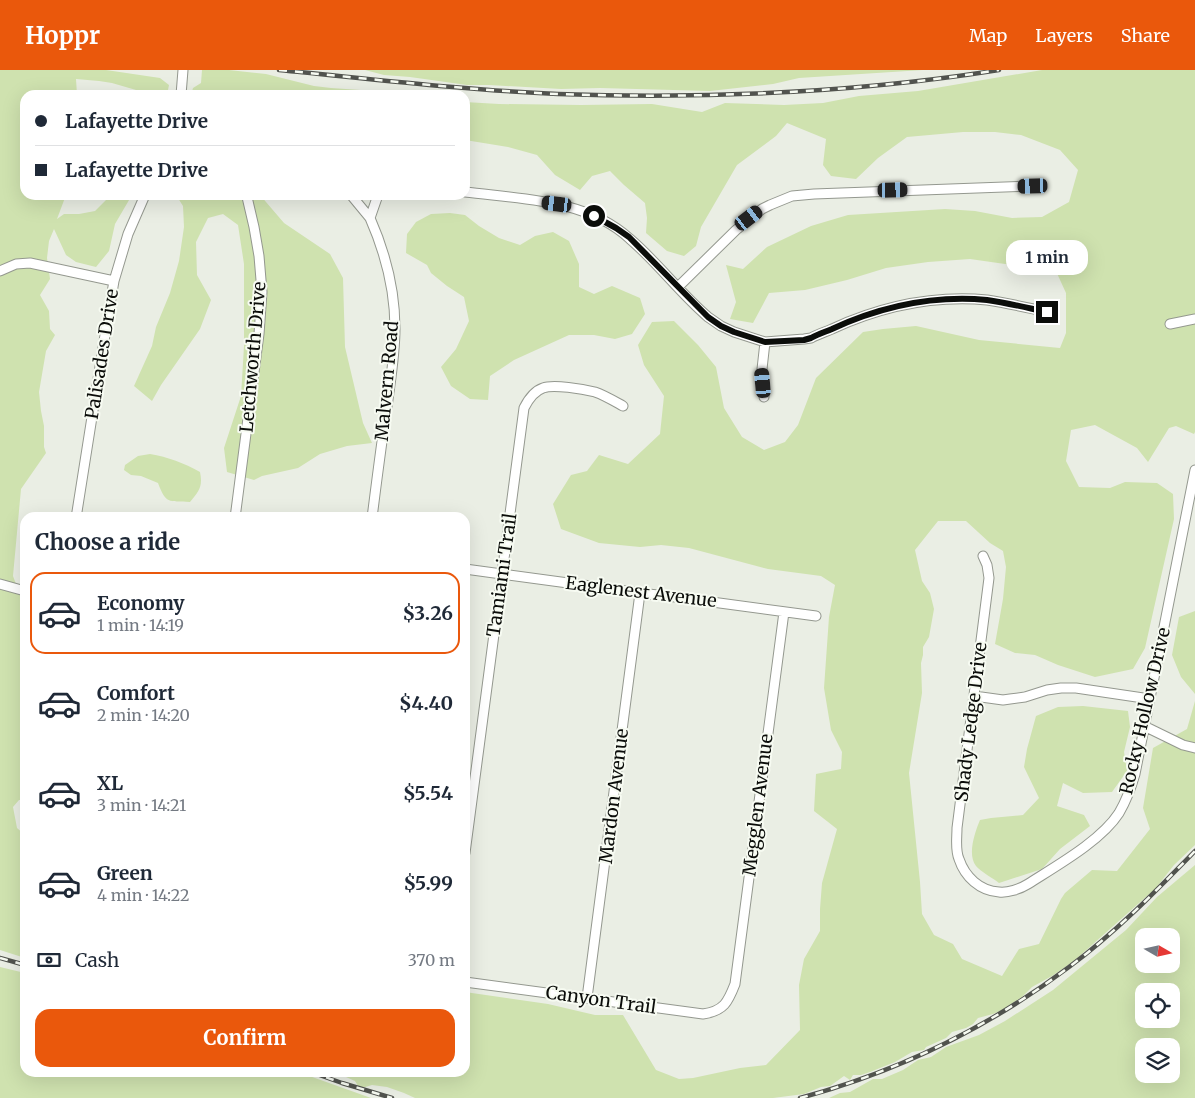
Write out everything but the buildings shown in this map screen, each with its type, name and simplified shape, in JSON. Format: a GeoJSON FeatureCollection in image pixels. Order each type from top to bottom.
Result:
{"type":"FeatureCollection","features":[{"type":"Feature","properties":{"kind":"street"},"geometry":{"type":"LineString","coordinates":[[181,90],[183,70]]}},
{"type":"Feature","properties":{"kind":"street"},"geometry":{"type":"LineString","coordinates":[[678,287],[749,218],[770,205],[792,196],[1033,186]]}},
{"type":"Feature","properties":{"kind":"street"},"geometry":{"type":"LineString","coordinates":[[470,193],[557,204],[584,211],[604,220],[629,237],[702,312],[721,326],[765,342],[804,340],[872,312],[931,300],[988,300],[1047,312]]}},
{"type":"Feature","properties":{"kind":"street","name":"Palisades Drive"},"geometry":{"type":"LineString","coordinates":[[77,512],[114,281],[128,234],[143,200]]}},
{"type":"Feature","properties":{"kind":"street","name":"Letchworth Drive"},"geometry":{"type":"LineString","coordinates":[[236,512],[259,334],[262,292],[259,256],[247,200]]}},
{"type":"Feature","properties":{"kind":"street","name":"Malvern Road"},"geometry":{"type":"LineString","coordinates":[[355,200],[370,218],[381,247],[388,271],[395,329],[373,512]]}},
{"type":"Feature","properties":{"kind":"street"},"geometry":{"type":"LineString","coordinates":[[370,218],[376,200]]}},
{"type":"Feature","properties":{"kind":"street"},"geometry":{"type":"LineString","coordinates":[[0,271],[16,264],[30,263],[114,281]]}},
{"type":"Feature","properties":{"kind":"street"},"geometry":{"type":"LineString","coordinates":[[1170,324],[1195,319]]}},
{"type":"Feature","properties":{"kind":"street"},"geometry":{"type":"LineString","coordinates":[[764,397],[762,369],[765,342]]}},
{"type":"Feature","properties":{"kind":"street","name":"Tamiami Trail"},"geometry":{"type":"LineString","coordinates":[[470,815],[524,408],[527,401],[536,392],[544,388],[554,387],[596,392],[624,406]]}},
{"type":"Feature","properties":{"kind":"street","name":"Rocky Hollow Drive"},"geometry":{"type":"LineString","coordinates":[[976,884],[999,892],[1021,888],[1102,833],[1126,801],[1135,774],[1195,474]]}},
{"type":"Feature","properties":{"kind":"street","name":"Shady Ledge Drive"},"geometry":{"type":"LineString","coordinates":[[976,884],[968,876],[958,858],[957,828],[989,578],[983,556]]}},
{"type":"Feature","properties":{"kind":"street","name":"Eaglenest Avenue"},"geometry":{"type":"LineString","coordinates":[[470,570],[816,616]]}},
{"type":"Feature","properties":{"kind":"street"},"geometry":{"type":"LineString","coordinates":[[0,584],[20,590]]}},
{"type":"Feature","properties":{"kind":"street","name":"Mardon Avenue"},"geometry":{"type":"LineString","coordinates":[[587,998],[640,593]]}},
{"type":"Feature","properties":{"kind":"street","name":"Megglen Avenue"},"geometry":{"type":"LineString","coordinates":[[730,997],[735,984],[784,612]]}},
{"type":"Feature","properties":{"kind":"street"},"geometry":{"type":"LineString","coordinates":[[974,696],[1003,700],[1025,697],[1047,690],[1069,688],[1150,699]]}},
{"type":"Feature","properties":{"kind":"street"},"geometry":{"type":"LineString","coordinates":[[1144,726],[1178,743],[1195,748]]}},
{"type":"Feature","properties":{"kind":"street","name":"Canyon Trail"},"geometry":{"type":"LineString","coordinates":[[470,983],[703,1014],[711,1013],[726,1004],[730,997]]}},
{"type":"Feature","properties":{"kind":"green space"},"geometry":{"type":"Polygon","coordinates":[[[0,70],[106,70],[160,78],[169,85],[168,90],[136,90],[112,83],[76,79],[77,90],[20,90],[20,200],[64,200],[57,219],[64,214],[95,211],[106,200],[129,200],[115,224],[109,251],[96,267],[76,262],[66,255],[54,229],[49,241],[47,258],[50,279],[40,295],[49,311],[50,329],[55,335],[46,351],[39,392],[46,453],[21,489],[13,576],[20,595],[20,800],[13,807],[17,828],[20,831],[20,956],[0,950],[0,70]]]}},
{"type":"Feature","properties":{"kind":"green space"},"geometry":{"type":"Polygon","coordinates":[[[202,70],[229,70],[266,74],[314,86],[361,90],[192,90],[201,83],[202,70]]]}},
{"type":"Feature","properties":{"kind":"green space"},"geometry":{"type":"Polygon","coordinates":[[[365,70],[923,70],[799,78],[773,84],[710,91],[600,88],[561,89],[467,85],[384,75],[365,70]]]}},
{"type":"Feature","properties":{"kind":"green space"},"geometry":{"type":"Polygon","coordinates":[[[1042,70],[1195,70],[1195,432],[1194,434],[1176,426],[1169,428],[1148,462],[1137,448],[1095,425],[1071,430],[1066,461],[1079,487],[1110,488],[1125,482],[1157,483],[1173,494],[1174,519],[1145,648],[1133,669],[1095,677],[1035,655],[1015,653],[995,644],[1003,599],[1006,567],[1003,551],[990,543],[966,521],[938,521],[915,550],[922,581],[930,593],[934,609],[929,637],[923,647],[921,663],[922,693],[909,773],[922,914],[934,935],[953,944],[962,959],[1002,976],[1019,949],[1039,944],[1065,893],[1092,870],[1117,871],[1150,829],[1143,808],[1153,748],[1187,729],[1195,701],[1195,845],[1174,865],[1156,888],[1074,961],[1032,987],[1022,997],[1002,1010],[978,1018],[973,1024],[952,1032],[946,1038],[926,1047],[924,1050],[912,1052],[895,1062],[870,1072],[853,1075],[850,1080],[844,1076],[830,1086],[821,1087],[804,1094],[773,1098],[415,1098],[387,1087],[372,1085],[362,1088],[358,1086],[355,1081],[346,1077],[470,1077],[470,993],[548,1004],[595,1015],[623,1015],[656,1070],[679,1079],[766,1065],[800,1030],[799,985],[804,959],[820,931],[822,883],[837,829],[814,811],[816,774],[841,769],[842,752],[831,730],[824,688],[829,617],[835,585],[821,576],[768,569],[689,548],[661,545],[640,547],[599,543],[561,529],[553,504],[571,475],[587,471],[599,455],[628,464],[660,434],[664,396],[644,365],[638,345],[652,322],[674,321],[698,345],[716,367],[724,408],[742,437],[764,450],[785,442],[798,425],[816,378],[863,332],[916,326],[979,340],[1060,348],[1066,333],[1066,293],[1055,269],[970,259],[886,268],[805,290],[769,293],[753,323],[730,319],[736,302],[726,265],[743,269],[767,247],[811,226],[848,215],[945,209],[975,211],[1012,218],[1042,217],[1069,202],[1078,170],[1060,150],[1021,135],[995,132],[963,132],[907,137],[878,158],[856,179],[831,176],[823,165],[826,139],[787,123],[776,136],[737,165],[701,227],[696,246],[684,256],[667,251],[646,233],[645,203],[610,171],[592,176],[580,190],[555,175],[537,155],[508,147],[470,141],[470,102],[581,105],[652,104],[702,112],[725,103],[784,105],[823,103],[859,96],[918,91],[1042,70]]]}},
{"type":"Feature","properties":{"kind":"green space"},"geometry":{"type":"Polygon","coordinates":[[[179,200],[264,200],[284,223],[330,254],[343,278],[345,347],[363,423],[372,443],[347,446],[320,454],[298,468],[262,476],[254,480],[227,472],[224,448],[241,396],[244,346],[244,264],[238,225],[223,214],[208,218],[196,242],[197,275],[211,300],[200,329],[152,401],[134,386],[152,346],[156,327],[170,293],[179,261],[184,227],[183,206],[179,200]]]}},
{"type":"Feature","properties":{"kind":"green space"},"geometry":{"type":"Polygon","coordinates":[[[450,213],[465,215],[499,238],[520,245],[535,236],[553,232],[569,241],[579,264],[579,287],[594,294],[612,286],[640,298],[645,314],[632,334],[615,339],[594,335],[569,335],[514,360],[490,376],[488,400],[470,399],[451,386],[441,367],[456,349],[469,321],[464,297],[431,273],[427,265],[406,253],[407,234],[416,222],[431,214],[450,213]]]}},
{"type":"Feature","properties":{"kind":"green space"},"geometry":{"type":"Polygon","coordinates":[[[150,454],[176,461],[200,472],[200,488],[190,502],[169,500],[163,495],[158,483],[141,476],[131,475],[124,470],[125,465],[138,456],[150,454]]]}},
{"type":"Feature","properties":{"kind":"green space"},"geometry":{"type":"Polygon","coordinates":[[[1195,611],[1195,694],[1181,677],[1172,655],[1179,617],[1195,611]]]}},
{"type":"Feature","properties":{"kind":"green space"},"geometry":{"type":"Polygon","coordinates":[[[1083,706],[1128,711],[1130,727],[1124,752],[1127,771],[1112,792],[1083,793],[1063,783],[1057,806],[1084,815],[1090,826],[1060,849],[1042,869],[999,883],[978,868],[973,861],[973,843],[980,820],[1023,815],[1039,798],[1024,767],[1036,716],[1058,707],[1083,706]]]}},
{"type":"Feature","properties":{"kind":"green space"},"geometry":{"type":"Polygon","coordinates":[[[1195,865],[1195,1098],[829,1098],[840,1093],[850,1092],[873,1079],[882,1079],[903,1070],[918,1060],[931,1057],[946,1047],[979,1035],[1005,1021],[1053,990],[1126,930],[1157,897],[1195,865]]]}},
{"type":"Feature","properties":{"kind":"green space"},"geometry":{"type":"Polygon","coordinates":[[[0,967],[20,972],[20,1077],[312,1077],[371,1098],[0,1098],[0,967]]]}},
{"type":"Feature","properties":{"kind":"railway"},"geometry":{"type":"LineString","coordinates":[[279,70],[488,90],[558,94],[669,96],[835,89],[944,78],[999,70]]}},
{"type":"Feature","properties":{"kind":"railway"},"geometry":{"type":"LineString","coordinates":[[800,1098],[872,1075],[907,1061],[974,1028],[1007,1009],[1086,954],[1150,897],[1195,851]]}},
{"type":"Feature","properties":{"kind":"railway"},"geometry":{"type":"LineString","coordinates":[[0,958],[20,964]]}},
{"type":"Feature","properties":{"kind":"railway"},"geometry":{"type":"LineString","coordinates":[[325,1077],[392,1098]]}},
{"type":"Feature","properties":{"kind":"route"},"geometry":{"type":"LineString","coordinates":[[594,216],[604,220],[629,237],[708,317],[734,332],[765,342],[804,340],[872,312],[931,300],[988,300],[1047,312]]}}]}
